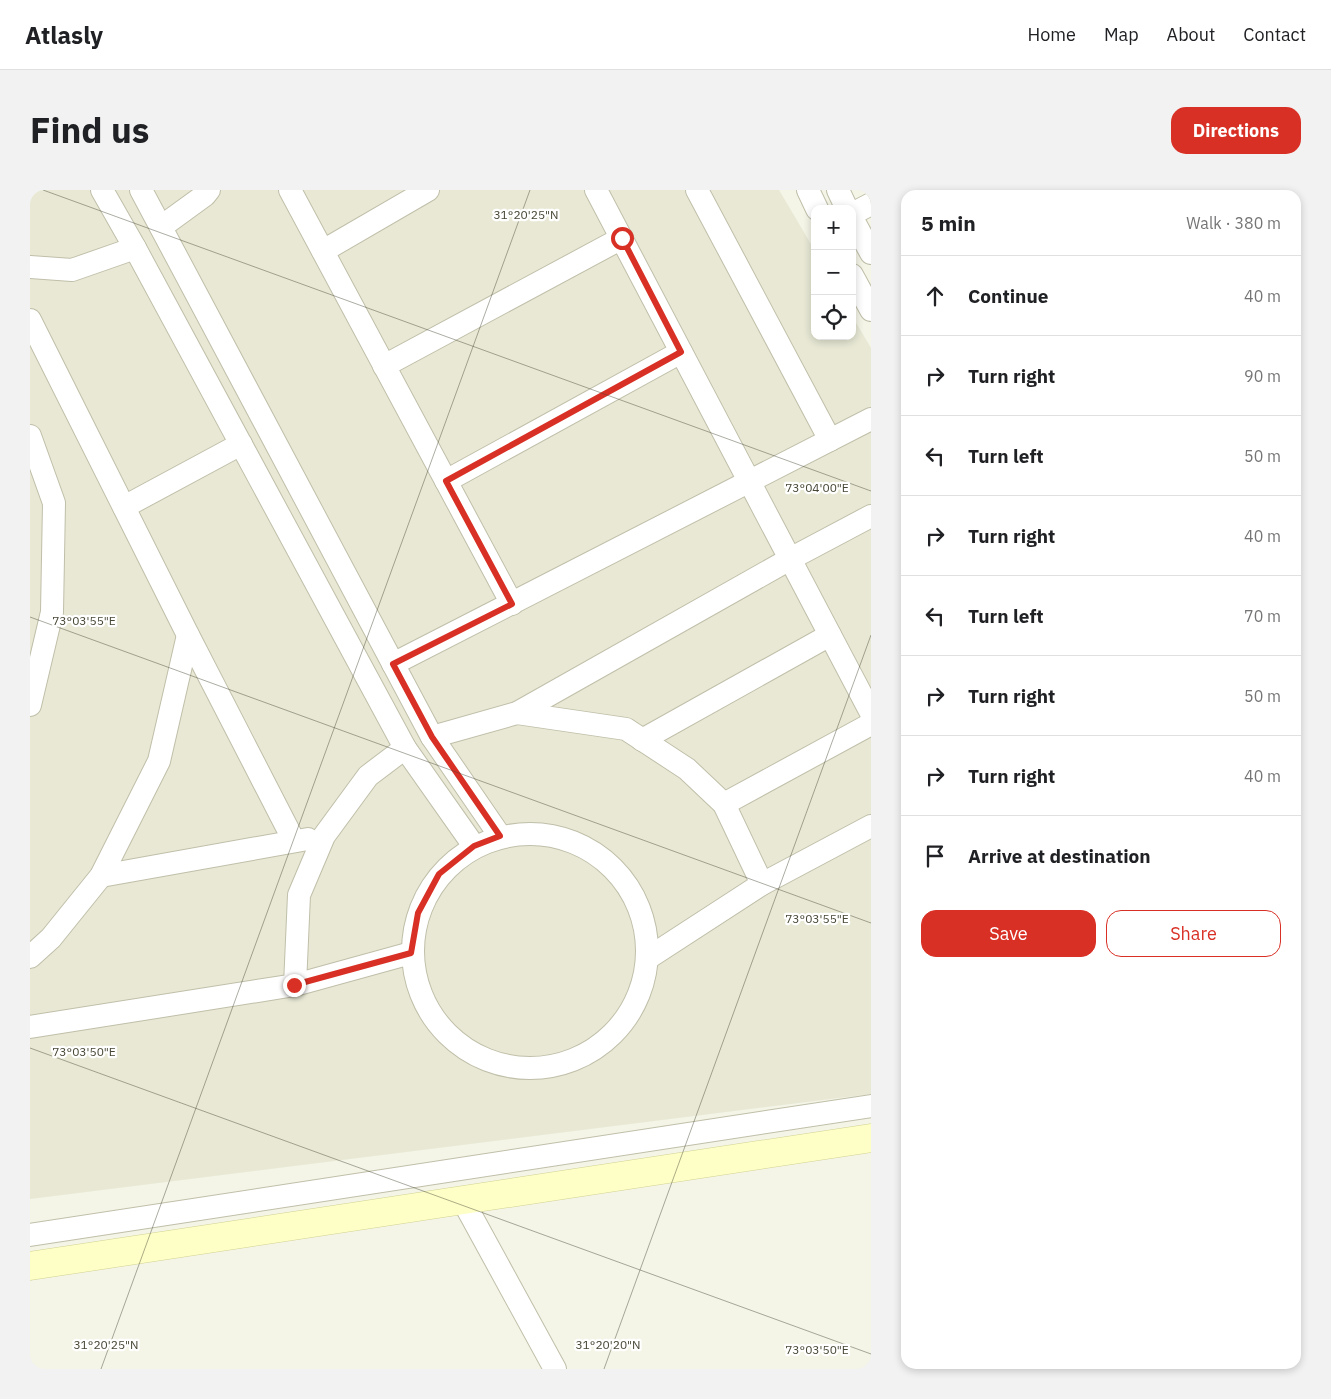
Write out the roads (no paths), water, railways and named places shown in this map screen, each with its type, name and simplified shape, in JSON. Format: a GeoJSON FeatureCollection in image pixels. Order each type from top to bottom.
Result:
{"type":"FeatureCollection","features":[{"type":"Feature","properties":{"kind":"street"},"geometry":{"type":"LineString","coordinates":[[102,190],[136,248],[405,748],[474,846]]}},
{"type":"Feature","properties":{"kind":"street"},"geometry":{"type":"LineString","coordinates":[[141,190],[432,737],[500,836]]}},
{"type":"Feature","properties":{"kind":"street"},"geometry":{"type":"LineString","coordinates":[[161,227],[205,195],[209,190]]}},
{"type":"Feature","properties":{"kind":"street"},"geometry":{"type":"LineString","coordinates":[[290,190],[512,604]]}},
{"type":"Feature","properties":{"kind":"street"},"geometry":{"type":"LineString","coordinates":[[323,251],[428,190]]}},
{"type":"Feature","properties":{"kind":"street"},"geometry":{"type":"LineString","coordinates":[[596,190],[871,713]]}},
{"type":"Feature","properties":{"kind":"street"},"geometry":{"type":"LineString","coordinates":[[697,190],[830,440]]}},
{"type":"Feature","properties":{"kind":"street"},"geometry":{"type":"LineString","coordinates":[[808,190],[815,205]]}},
{"type":"Feature","properties":{"kind":"street"},"geometry":{"type":"LineString","coordinates":[[838,190],[845,205]]}},
{"type":"Feature","properties":{"kind":"street"},"geometry":{"type":"LineString","coordinates":[[856,212],[871,204]]}},
{"type":"Feature","properties":{"kind":"street"},"geometry":{"type":"LineString","coordinates":[[856,225],[871,253]]}},
{"type":"Feature","properties":{"kind":"street"},"geometry":{"type":"LineString","coordinates":[[384,366],[622,238]]}},
{"type":"Feature","properties":{"kind":"street"},"geometry":{"type":"LineString","coordinates":[[30,267],[72,270],[136,248]]}},
{"type":"Feature","properties":{"kind":"street"},"geometry":{"type":"LineString","coordinates":[[856,282],[871,310]]}},
{"type":"Feature","properties":{"kind":"street"},"geometry":{"type":"LineString","coordinates":[[30,320],[294,841]]}},
{"type":"Feature","properties":{"kind":"street"},"geometry":{"type":"LineString","coordinates":[[446,481],[681,352]]}},
{"type":"Feature","properties":{"kind":"street"},"geometry":{"type":"LineString","coordinates":[[393,664],[871,419]]}},
{"type":"Feature","properties":{"kind":"street"},"geometry":{"type":"LineString","coordinates":[[30,436],[54,503],[52,612],[30,705]]}},
{"type":"Feature","properties":{"kind":"street"},"geometry":{"type":"LineString","coordinates":[[124,506],[241,444]]}},
{"type":"Feature","properties":{"kind":"street"},"geometry":{"type":"LineString","coordinates":[[432,737],[518,712],[790,559],[871,516]]}},
{"type":"Feature","properties":{"kind":"street"},"geometry":{"type":"LineString","coordinates":[[30,958],[51,938],[101,876],[160,761],[188,635]]}},
{"type":"Feature","properties":{"kind":"street"},"geometry":{"type":"LineString","coordinates":[[642,740],[830,635]]}},
{"type":"Feature","properties":{"kind":"street"},"geometry":{"type":"LineString","coordinates":[[518,712],[626,729],[687,769],[724,804],[762,884]]}},
{"type":"Feature","properties":{"kind":"street"},"geometry":{"type":"LineString","coordinates":[[724,804],[871,724]]}},
{"type":"Feature","properties":{"kind":"street"},"geometry":{"type":"LineString","coordinates":[[294,985],[299,895],[324,836],[368,776],[405,748]]}},
{"type":"Feature","properties":{"kind":"street"},"geometry":{"type":"LineString","coordinates":[[648,958],[762,884],[871,826]]}},
{"type":"Feature","properties":{"kind":"street"},"geometry":{"type":"LineString","coordinates":[[544,833],[586,847],[621,875],[642,914],[648,958],[637,1002],[610,1038],[573,1062],[529,1070],[485,1062],[448,1037],[422,1001],[411,953],[418,913],[439,874],[474,846],[500,836],[544,833]]}},
{"type":"Feature","properties":{"kind":"street"},"geometry":{"type":"LineString","coordinates":[[101,876],[324,836]]}},
{"type":"Feature","properties":{"kind":"street"},"geometry":{"type":"LineString","coordinates":[[30,1027],[294,985],[411,953]]}},
{"type":"Feature","properties":{"kind":"street"},"geometry":{"type":"LineString","coordinates":[[30,1235],[871,1106]]}},
{"type":"Feature","properties":{"kind":"street"},"geometry":{"type":"LineString","coordinates":[[30,1266],[871,1138]]}},
{"type":"Feature","properties":{"kind":"street"},"geometry":{"type":"LineString","coordinates":[[462,1199],[555,1369]]}}]}
